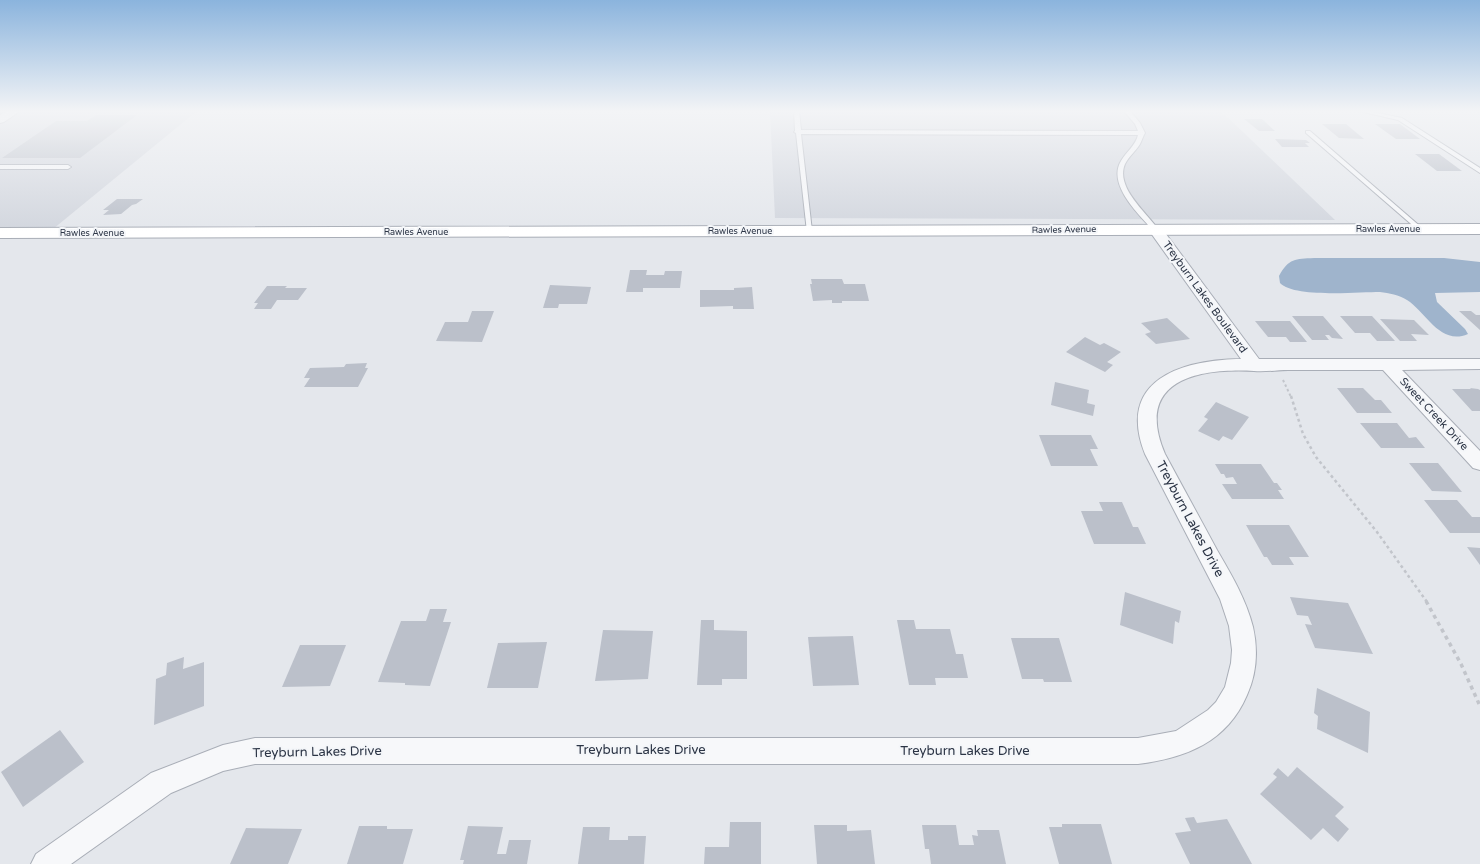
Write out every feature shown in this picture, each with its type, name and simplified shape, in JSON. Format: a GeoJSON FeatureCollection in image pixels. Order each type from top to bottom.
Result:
{"type":"FeatureCollection","features":[{"type":"Feature","properties":{"kind":"street","name":"Treyburn Lakes Boulevard"},"geometry":{"type":"LineString","coordinates":[[1155,229],[1264,366]]}},
{"type":"Feature","properties":{"kind":"street","name":"Rawles Avenue"},"geometry":{"type":"LineString","coordinates":[[0,233],[1480,229]]}},
{"type":"Feature","properties":{"kind":"street","name":"Treyburn Lakes Drive"},"geometry":{"type":"LineString","coordinates":[[46,864],[161,783],[223,758],[255,751],[1138,751],[1184,741],[1206,728],[1218,718],[1236,693],[1243,673],[1243,634],[1237,611],[1230,596],[1151,446],[1146,429],[1146,416],[1153,396],[1168,381],[1179,375],[1206,367],[1231,365],[1480,364]]}},
{"type":"Feature","properties":{"kind":"street","name":"Sweet Creek Drive"},"geometry":{"type":"LineString","coordinates":[[1388,365],[1480,463]]}},
{"type":"Feature","properties":{"kind":"lane"},"geometry":{"type":"LineString","coordinates":[[800,151],[809,231]]}},
{"type":"Feature","properties":{"kind":"lane"},"geometry":{"type":"LineString","coordinates":[[1131,151],[1123,160],[1120,175],[1124,189],[1155,229]]}},
{"type":"Feature","properties":{"kind":"lane"},"geometry":{"type":"LineString","coordinates":[[1330,151],[1420,229]]}},
{"type":"Feature","properties":{"kind":"lane"},"geometry":{"type":"LineString","coordinates":[[1450,151],[1480,171]]}},
{"type":"Feature","properties":{"kind":"lane"},"geometry":{"type":"LineString","coordinates":[[0,166],[68,166]]}},
{"type":"Feature","properties":{"kind":"path"},"geometry":{"type":"LineString","coordinates":[[1264,366],[1288,388],[1303,434],[1316,457],[1377,532],[1427,603],[1461,664],[1480,706]]}},
{"type":"Feature","properties":{"kind":"shaded area"},"geometry":{"type":"Polygon","coordinates":[[[0,151],[148,151],[53,229],[0,228],[0,151]]]}},
{"type":"Feature","properties":{"kind":"shaded area"},"geometry":{"type":"Polygon","coordinates":[[[772,151],[1263,151],[1335,220],[775,218],[772,151]]]}},
{"type":"Feature","properties":{"kind":"water"},"geometry":{"type":"Polygon","coordinates":[[[1444,258],[1480,262],[1480,292],[1435,293],[1437,302],[1465,329],[1468,334],[1458,336],[1441,332],[1414,305],[1404,298],[1394,294],[1380,292],[1327,293],[1298,291],[1287,288],[1280,283],[1279,276],[1289,263],[1297,259],[1444,258]]]}},
{"type":"Feature","properties":{"kind":"building"},"geometry":{"type":"Polygon","coordinates":[[[12,151],[89,151],[80,158],[2,158],[12,151]]]}},
{"type":"Feature","properties":{"kind":"building"},"geometry":{"type":"Polygon","coordinates":[[[1415,154],[1439,154],[1462,171],[1437,171],[1415,154]]]}},
{"type":"Feature","properties":{"kind":"building"},"geometry":{"type":"Polygon","coordinates":[[[117,199],[143,199],[132,205],[121,214],[103,215],[109,210],[103,210],[117,199]]]}},
{"type":"Feature","properties":{"kind":"building"},"geometry":{"type":"Polygon","coordinates":[[[630,270],[647,270],[646,275],[664,275],[665,271],[682,271],[680,288],[643,288],[643,292],[626,292],[630,270]]]}},
{"type":"Feature","properties":{"kind":"building"},"geometry":{"type":"Polygon","coordinates":[[[811,279],[842,279],[844,284],[865,284],[869,301],[842,301],[842,303],[832,303],[832,300],[813,301],[810,284],[812,284],[811,279]]]}},
{"type":"Feature","properties":{"kind":"building"},"geometry":{"type":"Polygon","coordinates":[[[550,285],[591,287],[587,304],[559,304],[558,308],[543,308],[550,285]]]}},
{"type":"Feature","properties":{"kind":"building"},"geometry":{"type":"Polygon","coordinates":[[[267,286],[307,288],[298,300],[277,300],[271,309],[254,309],[258,303],[254,303],[267,286]]]}},
{"type":"Feature","properties":{"kind":"building"},"geometry":{"type":"Polygon","coordinates":[[[752,287],[754,309],[733,309],[733,306],[700,307],[700,290],[734,290],[734,288],[752,287]]]}},
{"type":"Feature","properties":{"kind":"building"},"geometry":{"type":"Polygon","coordinates":[[[472,311],[494,311],[482,342],[436,341],[445,322],[468,322],[472,311]]]}},
{"type":"Feature","properties":{"kind":"building"},"geometry":{"type":"Polygon","coordinates":[[[1459,311],[1471,311],[1476,315],[1480,315],[1480,330],[1459,311]]]}},
{"type":"Feature","properties":{"kind":"building"},"geometry":{"type":"Polygon","coordinates":[[[1292,316],[1323,316],[1343,339],[1332,338],[1329,335],[1325,335],[1329,340],[1312,340],[1292,316]]]}},
{"type":"Feature","properties":{"kind":"building"},"geometry":{"type":"Polygon","coordinates":[[[1340,316],[1372,316],[1395,341],[1377,341],[1370,333],[1355,333],[1340,316]]]}},
{"type":"Feature","properties":{"kind":"building"},"geometry":{"type":"Polygon","coordinates":[[[1167,318],[1190,339],[1156,344],[1145,334],[1151,332],[1141,323],[1167,318]]]}},
{"type":"Feature","properties":{"kind":"building"},"geometry":{"type":"Polygon","coordinates":[[[1380,319],[1414,320],[1429,335],[1411,334],[1417,341],[1400,341],[1380,319]]]}},
{"type":"Feature","properties":{"kind":"building"},"geometry":{"type":"Polygon","coordinates":[[[1255,321],[1290,321],[1307,342],[1290,342],[1286,337],[1268,337],[1255,321]]]}},
{"type":"Feature","properties":{"kind":"building"},"geometry":{"type":"Polygon","coordinates":[[[1085,337],[1100,345],[1104,343],[1121,352],[1107,362],[1113,365],[1105,372],[1066,352],[1085,337]]]}},
{"type":"Feature","properties":{"kind":"building"},"geometry":{"type":"Polygon","coordinates":[[[367,363],[365,368],[368,368],[358,387],[304,387],[310,378],[304,378],[310,368],[344,367],[346,364],[367,363]]]}},
{"type":"Feature","properties":{"kind":"building"},"geometry":{"type":"Polygon","coordinates":[[[1055,382],[1089,390],[1087,403],[1095,405],[1093,416],[1051,405],[1055,382]]]}},
{"type":"Feature","properties":{"kind":"building"},"geometry":{"type":"Polygon","coordinates":[[[1337,388],[1363,388],[1375,400],[1381,400],[1392,413],[1357,413],[1337,388]]]}},
{"type":"Feature","properties":{"kind":"building"},"geometry":{"type":"Polygon","coordinates":[[[1470,388],[1480,390],[1480,411],[1472,411],[1452,389],[1471,389],[1470,388]]]}},
{"type":"Feature","properties":{"kind":"building"},"geometry":{"type":"Polygon","coordinates":[[[1216,402],[1249,417],[1232,440],[1223,436],[1219,441],[1198,431],[1208,419],[1204,417],[1216,402]]]}},
{"type":"Feature","properties":{"kind":"building"},"geometry":{"type":"Polygon","coordinates":[[[1360,423],[1397,423],[1409,438],[1416,437],[1425,448],[1381,448],[1360,423]]]}},
{"type":"Feature","properties":{"kind":"building"},"geometry":{"type":"Polygon","coordinates":[[[1039,435],[1091,435],[1098,449],[1090,449],[1098,466],[1051,466],[1039,435]]]}},
{"type":"Feature","properties":{"kind":"building"},"geometry":{"type":"Polygon","coordinates":[[[1409,463],[1438,463],[1462,492],[1432,491],[1409,463]]]}},
{"type":"Feature","properties":{"kind":"building"},"geometry":{"type":"Polygon","coordinates":[[[1215,464],[1261,464],[1274,483],[1277,483],[1282,490],[1278,490],[1284,499],[1232,499],[1222,484],[1237,484],[1233,477],[1226,478],[1224,474],[1221,474],[1215,464]]]}},
{"type":"Feature","properties":{"kind":"building"},"geometry":{"type":"Polygon","coordinates":[[[1424,500],[1457,500],[1472,517],[1480,517],[1480,533],[1450,533],[1424,500]]]}},
{"type":"Feature","properties":{"kind":"building"},"geometry":{"type":"Polygon","coordinates":[[[1099,502],[1122,502],[1133,527],[1138,527],[1146,544],[1094,544],[1081,511],[1103,511],[1099,502]]]}},
{"type":"Feature","properties":{"kind":"building"},"geometry":{"type":"Polygon","coordinates":[[[1246,525],[1289,525],[1309,557],[1289,557],[1294,565],[1272,565],[1267,557],[1264,557],[1246,525]]]}},
{"type":"Feature","properties":{"kind":"building"},"geometry":{"type":"Polygon","coordinates":[[[1467,547],[1480,548],[1480,565],[1467,547]]]}},
{"type":"Feature","properties":{"kind":"building"},"geometry":{"type":"Polygon","coordinates":[[[1125,592],[1181,611],[1179,623],[1175,621],[1173,644],[1120,625],[1125,592]]]}},
{"type":"Feature","properties":{"kind":"building"},"geometry":{"type":"Polygon","coordinates":[[[1290,597],[1348,603],[1373,654],[1315,648],[1305,624],[1312,625],[1308,616],[1297,615],[1290,597]]]}},
{"type":"Feature","properties":{"kind":"building"},"geometry":{"type":"Polygon","coordinates":[[[430,609],[447,609],[443,622],[451,622],[430,686],[378,682],[401,621],[426,621],[430,609]]]}},
{"type":"Feature","properties":{"kind":"building"},"geometry":{"type":"Polygon","coordinates":[[[701,620],[714,620],[714,630],[747,631],[747,679],[722,679],[722,685],[697,685],[701,620]]]}},
{"type":"Feature","properties":{"kind":"building"},"geometry":{"type":"Polygon","coordinates":[[[897,620],[914,620],[916,629],[950,629],[956,654],[963,654],[968,678],[935,678],[936,685],[909,685],[897,620]]]}},
{"type":"Feature","properties":{"kind":"building"},"geometry":{"type":"Polygon","coordinates":[[[603,630],[653,631],[648,679],[595,681],[603,630]]]}},
{"type":"Feature","properties":{"kind":"building"},"geometry":{"type":"Polygon","coordinates":[[[853,636],[859,685],[813,686],[808,637],[853,636]]]}},
{"type":"Feature","properties":{"kind":"building"},"geometry":{"type":"Polygon","coordinates":[[[1011,638],[1059,638],[1072,682],[1044,682],[1043,679],[1022,679],[1011,638]]]}},
{"type":"Feature","properties":{"kind":"building"},"geometry":{"type":"Polygon","coordinates":[[[547,642],[538,688],[487,688],[498,643],[547,642]]]}},
{"type":"Feature","properties":{"kind":"building"},"geometry":{"type":"Polygon","coordinates":[[[300,645],[346,645],[330,686],[282,687],[300,645]]]}},
{"type":"Feature","properties":{"kind":"building"},"geometry":{"type":"Polygon","coordinates":[[[184,657],[183,669],[204,662],[204,706],[154,725],[156,679],[166,675],[167,663],[184,657]]]}},
{"type":"Feature","properties":{"kind":"building"},"geometry":{"type":"Polygon","coordinates":[[[1317,688],[1370,712],[1368,753],[1317,729],[1318,716],[1314,713],[1317,688]]]}},
{"type":"Feature","properties":{"kind":"building"},"geometry":{"type":"Polygon","coordinates":[[[60,730],[84,762],[23,807],[1,772],[60,730]]]}},
{"type":"Feature","properties":{"kind":"building"},"geometry":{"type":"Polygon","coordinates":[[[1297,767],[1344,807],[1335,816],[1349,829],[1338,842],[1323,828],[1311,840],[1260,794],[1277,777],[1273,774],[1278,768],[1288,777],[1297,767]]]}},
{"type":"Feature","properties":{"kind":"building"},"geometry":{"type":"Polygon","coordinates":[[[1194,817],[1197,823],[1227,819],[1252,864],[1190,864],[1175,833],[1191,831],[1185,818],[1194,817]]]}},
{"type":"Feature","properties":{"kind":"building"},"geometry":{"type":"Polygon","coordinates":[[[730,822],[761,822],[761,864],[704,864],[705,847],[729,847],[730,822]]]}},
{"type":"Feature","properties":{"kind":"building"},"geometry":{"type":"Polygon","coordinates":[[[1062,824],[1101,824],[1112,864],[1059,864],[1049,827],[1062,827],[1062,824]]]}},
{"type":"Feature","properties":{"kind":"building"},"geometry":{"type":"Polygon","coordinates":[[[814,825],[847,825],[847,831],[871,830],[875,864],[817,864],[814,825]]]}},
{"type":"Feature","properties":{"kind":"building"},"geometry":{"type":"Polygon","coordinates":[[[922,825],[956,825],[959,845],[974,845],[972,835],[978,836],[977,830],[999,830],[1006,864],[931,864],[929,849],[925,849],[922,825]]]}},
{"type":"Feature","properties":{"kind":"building"},"geometry":{"type":"Polygon","coordinates":[[[359,826],[387,826],[387,829],[413,829],[403,864],[347,864],[359,826]]]}},
{"type":"Feature","properties":{"kind":"building"},"geometry":{"type":"Polygon","coordinates":[[[468,826],[503,827],[497,854],[506,854],[509,840],[531,840],[527,864],[463,864],[464,860],[460,860],[468,826]]]}},
{"type":"Feature","properties":{"kind":"building"},"geometry":{"type":"Polygon","coordinates":[[[583,827],[610,827],[609,840],[628,840],[628,836],[646,836],[644,864],[578,864],[583,827]]]}},
{"type":"Feature","properties":{"kind":"building"},"geometry":{"type":"Polygon","coordinates":[[[246,828],[302,829],[288,864],[230,864],[246,828]]]}}]}
